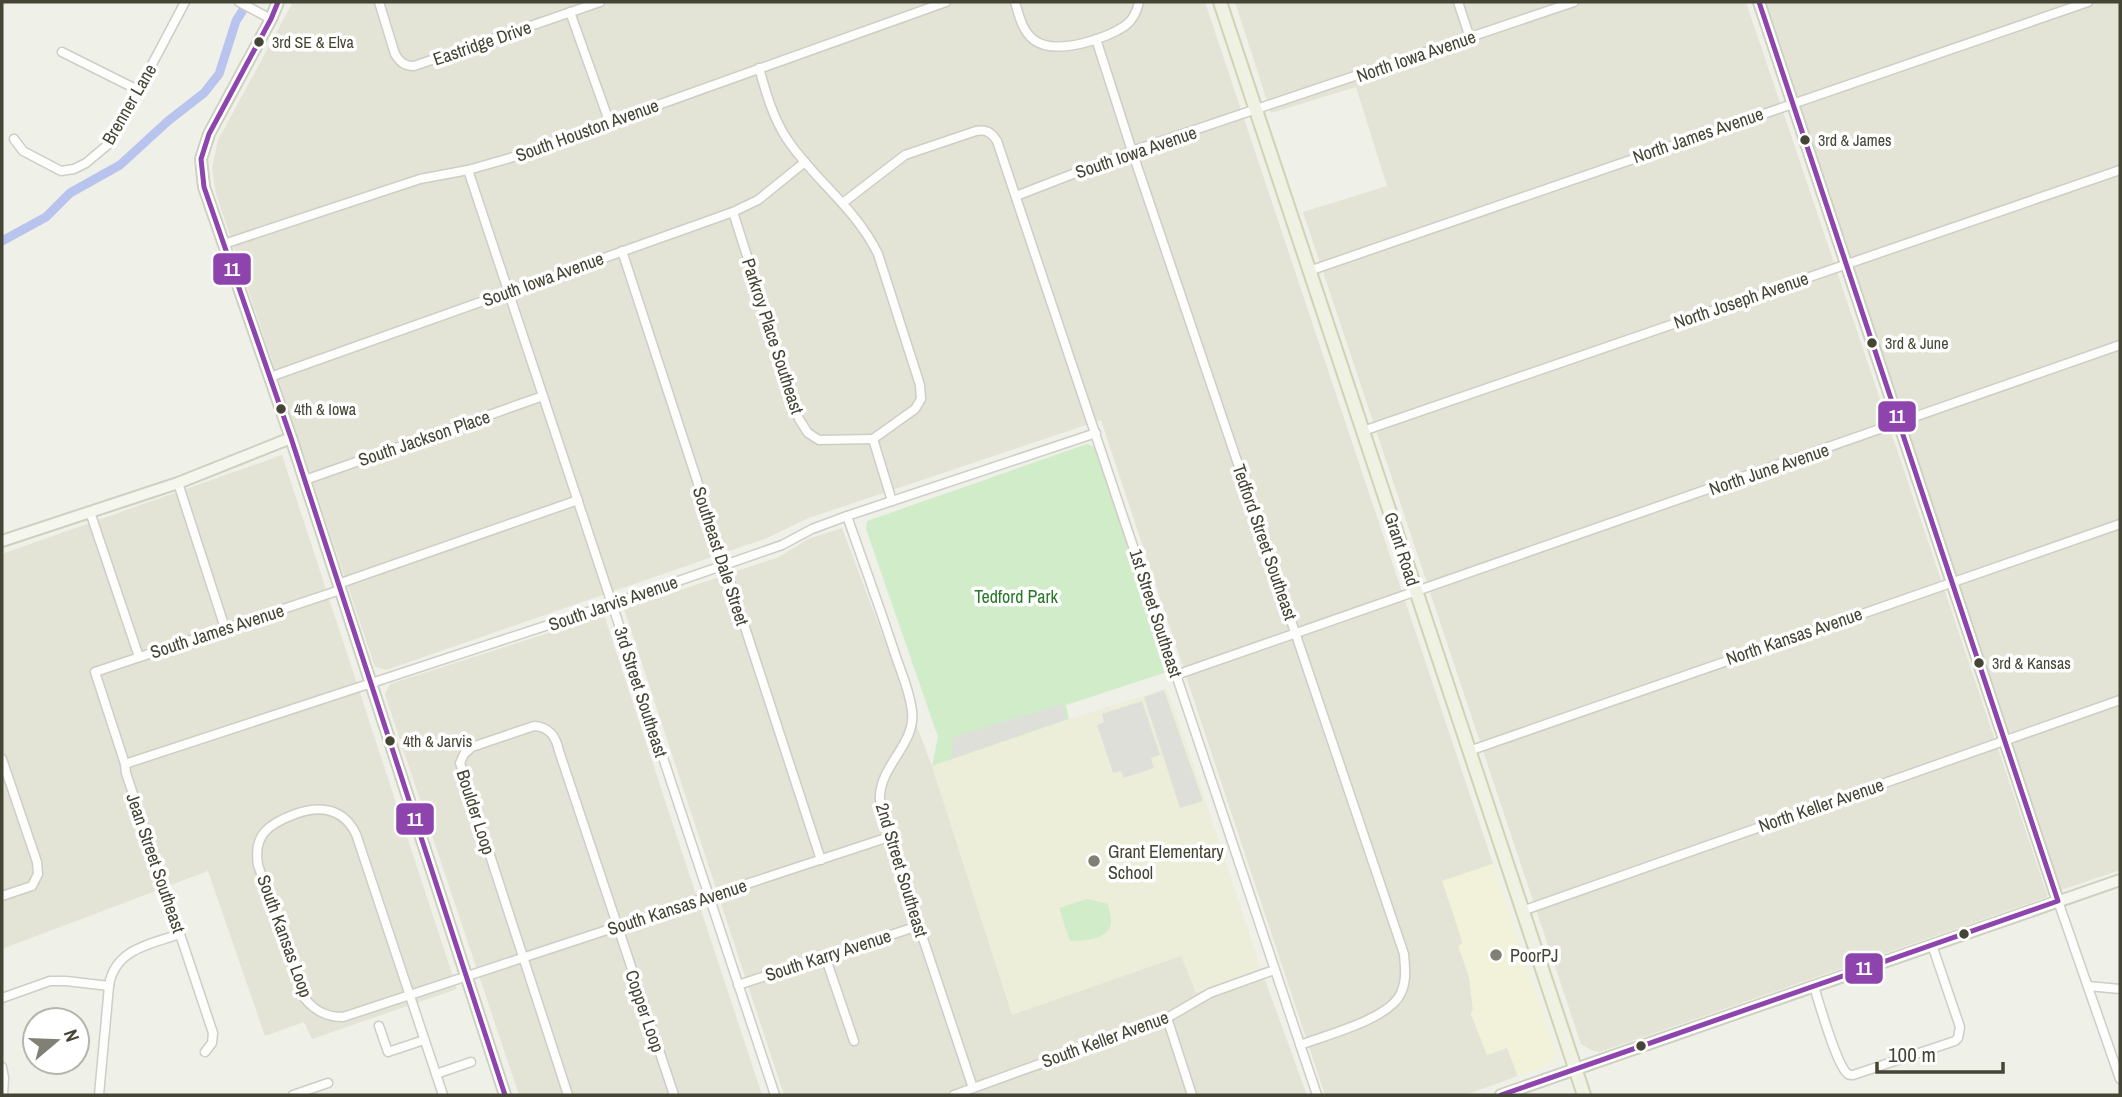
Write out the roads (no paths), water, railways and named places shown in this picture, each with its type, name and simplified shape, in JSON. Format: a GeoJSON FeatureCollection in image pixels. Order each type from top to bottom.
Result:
{"type":"FeatureCollection","features":[{"type":"Feature","properties":{"kind":"main road","name":"Grant Road"},"geometry":{"type":"LineString","coordinates":[[1220,2],[1584,1095]]}},
{"type":"Feature","properties":{"kind":"street","name":"Brenner Lane"},"geometry":{"type":"LineString","coordinates":[[14,139],[23,151],[61,171],[86,163],[111,142],[185,2]]}},
{"type":"Feature","properties":{"kind":"street"},"geometry":{"type":"LineString","coordinates":[[239,2],[271,19]]}},
{"type":"Feature","properties":{"kind":"street"},"geometry":{"type":"LineString","coordinates":[[278,2],[209,134],[201,159],[204,187],[292,438],[505,1095]]}},
{"type":"Feature","properties":{"kind":"street","name":"Eastridge Drive"},"geometry":{"type":"LineString","coordinates":[[379,2],[396,54],[404,64],[414,66],[600,2]]}},
{"type":"Feature","properties":{"kind":"street","name":"South Houston Avenue"},"geometry":{"type":"LineString","coordinates":[[224,244],[420,180],[510,158],[946,2]]}},
{"type":"Feature","properties":{"kind":"street"},"geometry":{"type":"LineString","coordinates":[[1015,2],[1027,34],[1037,43],[1056,47],[1096,38],[1128,24],[1136,14],[1139,2]]}},
{"type":"Feature","properties":{"kind":"street"},"geometry":{"type":"LineString","coordinates":[[1458,2],[1470,38]]}},
{"type":"Feature","properties":{"kind":"street","name":"North Iowa Avenue"},"geometry":{"type":"LineString","coordinates":[[1256,110],[1574,2]]}},
{"type":"Feature","properties":{"kind":"street"},"geometry":{"type":"LineString","coordinates":[[1759,2],[1898,424],[2120,1079]]}},
{"type":"Feature","properties":{"kind":"street","name":"North James Avenue"},"geometry":{"type":"LineString","coordinates":[[1309,271],[2088,2]]}},
{"type":"Feature","properties":{"kind":"street"},"geometry":{"type":"LineString","coordinates":[[570,12],[609,121]]}},
{"type":"Feature","properties":{"kind":"street","name":"Tedford Street Southeast"},"geometry":{"type":"LineString","coordinates":[[1096,38],[1404,954],[1406,977],[1401,995],[1389,1009],[1300,1045]]}},
{"type":"Feature","properties":{"kind":"street"},"geometry":{"type":"LineString","coordinates":[[62,52],[138,90]]}},
{"type":"Feature","properties":{"kind":"street"},"geometry":{"type":"LineString","coordinates":[[759,68],[776,120],[787,138],[805,162],[844,202],[869,235],[878,254],[920,385],[921,399],[915,409],[873,439],[892,501]]}},
{"type":"Feature","properties":{"kind":"street","name":"South Iowa Avenue"},"geometry":{"type":"LineString","coordinates":[[1017,196],[1132,151],[1256,110]]}},
{"type":"Feature","properties":{"kind":"street","name":"1st Street Southeast"},"geometry":{"type":"LineString","coordinates":[[844,202],[905,155],[976,131],[990,132],[1001,149],[1317,1095]]}},
{"type":"Feature","properties":{"kind":"street","name":"South Iowa Avenue"},"geometry":{"type":"LineString","coordinates":[[270,377],[733,212],[758,200],[805,162]]}},
{"type":"Feature","properties":{"kind":"street","name":"3rd Street Southeast"},"geometry":{"type":"LineString","coordinates":[[468,170],[775,1095]]}},
{"type":"Feature","properties":{"kind":"street","name":"North Joseph Avenue"},"geometry":{"type":"LineString","coordinates":[[1363,431],[2120,170]]}},
{"type":"Feature","properties":{"kind":"street","name":"Parkroy Place Southeast"},"geometry":{"type":"LineString","coordinates":[[733,212],[799,419],[808,433],[819,440],[873,439]]}},
{"type":"Feature","properties":{"kind":"street","name":"Southeast Dale Street"},"geometry":{"type":"LineString","coordinates":[[622,251],[821,860]]}},
{"type":"Feature","properties":{"kind":"street","name":"North June Avenue"},"geometry":{"type":"LineString","coordinates":[[1176,675],[2120,345]]}},
{"type":"Feature","properties":{"kind":"street","name":"South Jackson Place"},"geometry":{"type":"LineString","coordinates":[[305,480],[543,397]]}},
{"type":"Feature","properties":{"kind":"street","name":"South Jarvis Avenue"},"geometry":{"type":"LineString","coordinates":[[125,764],[612,604],[782,545],[812,529],[847,516],[1096,432]]}},
{"type":"Feature","properties":{"kind":"street"},"geometry":{"type":"LineString","coordinates":[[2,541],[178,483],[292,438]]}},
{"type":"Feature","properties":{"kind":"street"},"geometry":{"type":"LineString","coordinates":[[178,483],[225,628]]}},
{"type":"Feature","properties":{"kind":"street","name":"South James Avenue"},"geometry":{"type":"LineString","coordinates":[[95,672],[225,628],[578,500]]}},
{"type":"Feature","properties":{"kind":"street"},"geometry":{"type":"LineString","coordinates":[[90,512],[139,657]]}},
{"type":"Feature","properties":{"kind":"street","name":"2nd Street Southeast"},"geometry":{"type":"LineString","coordinates":[[847,516],[912,711],[911,728],[886,774],[880,794],[881,808],[973,1088]]}},
{"type":"Feature","properties":{"kind":"street","name":"North Kansas Avenue"},"geometry":{"type":"LineString","coordinates":[[1469,751],[2120,524]]}},
{"type":"Feature","properties":{"kind":"street","name":"Jean Street Southeast"},"geometry":{"type":"LineString","coordinates":[[95,672],[213,1033],[212,1043],[205,1052]]}},
{"type":"Feature","properties":{"kind":"street","name":"North Keller Avenue"},"geometry":{"type":"LineString","coordinates":[[1522,911],[2120,700]]}},
{"type":"Feature","properties":{"kind":"street","name":"Boulder Loop"},"geometry":{"type":"LineString","coordinates":[[523,956],[460,763],[464,754],[472,747],[534,726],[541,727],[556,738],[617,926]]}},
{"type":"Feature","properties":{"kind":"street"},"geometry":{"type":"LineString","coordinates":[[2,758],[37,862],[38,874],[32,886],[2,896]]}},
{"type":"Feature","properties":{"kind":"street","name":"South Kansas Loop"},"geometry":{"type":"LineString","coordinates":[[409,995],[353,827],[336,813],[317,808],[279,820],[268,827],[258,845],[258,865],[300,990],[308,1003],[324,1014],[342,1017],[466,977]]}},
{"type":"Feature","properties":{"kind":"street","name":"South Kansas Avenue"},"geometry":{"type":"LineString","coordinates":[[466,977],[889,837]]}},
{"type":"Feature","properties":{"kind":"street"},"geometry":{"type":"LineString","coordinates":[[1501,1095],[2120,880]]}},
{"type":"Feature","properties":{"kind":"street","name":"Copper Loop"},"geometry":{"type":"LineString","coordinates":[[617,926],[674,1095]]}},
{"type":"Feature","properties":{"kind":"street","name":"South Karry Avenue"},"geometry":{"type":"LineString","coordinates":[[738,985],[918,926]]}},
{"type":"Feature","properties":{"kind":"street"},"geometry":{"type":"LineString","coordinates":[[99,1095],[108,986],[113,970],[120,960],[132,951],[180,934]]}},
{"type":"Feature","properties":{"kind":"street"},"geometry":{"type":"LineString","coordinates":[[1814,986],[1835,1050],[1848,1074],[1853,1075],[1955,1041],[1960,1027],[1932,945]]}},
{"type":"Feature","properties":{"kind":"street"},"geometry":{"type":"LineString","coordinates":[[523,956],[568,1095]]}},
{"type":"Feature","properties":{"kind":"street"},"geometry":{"type":"LineString","coordinates":[[825,956],[854,1041]]}},
{"type":"Feature","properties":{"kind":"street","name":"South Keller Avenue"},"geometry":{"type":"LineString","coordinates":[[973,1088],[1167,1018],[1210,993],[1274,970]]}},
{"type":"Feature","properties":{"kind":"street"},"geometry":{"type":"LineString","coordinates":[[2,998],[50,981],[108,986]]}},
{"type":"Feature","properties":{"kind":"street"},"geometry":{"type":"LineString","coordinates":[[2088,985],[2120,989]]}},
{"type":"Feature","properties":{"kind":"street"},"geometry":{"type":"LineString","coordinates":[[409,995],[443,1095]]}},
{"type":"Feature","properties":{"kind":"street"},"geometry":{"type":"LineString","coordinates":[[1167,1018],[1192,1095]]}},
{"type":"Feature","properties":{"kind":"street"},"geometry":{"type":"LineString","coordinates":[[379,1026],[388,1052],[424,1040]]}},
{"type":"Feature","properties":{"kind":"street"},"geometry":{"type":"LineString","coordinates":[[436,1074],[471,1062]]}},
{"type":"Feature","properties":{"kind":"street"},"geometry":{"type":"LineString","coordinates":[[2,1067],[3,1095]]}},
{"type":"Feature","properties":{"kind":"street"},"geometry":{"type":"LineString","coordinates":[[293,1095],[328,1083]]}},
{"type":"Feature","properties":{"kind":"street"},"geometry":{"type":"LineString","coordinates":[[954,1095],[973,1088]]}},
{"type":"Feature","properties":{"kind":"waterway"},"geometry":{"type":"LineString","coordinates":[[2,241],[46,217],[70,193],[120,165],[168,121],[204,93],[219,74],[236,21],[248,2]]}},
{"type":"Feature","properties":{"kind":"place","name":"3rd SE & Elva"},"geometry":{"type":"Point","coordinates":[259,42]}},
{"type":"Feature","properties":{"kind":"place","name":"3rd & James"},"geometry":{"type":"Point","coordinates":[1805,140]}},
{"type":"Feature","properties":{"kind":"place","name":"3rd & June"},"geometry":{"type":"Point","coordinates":[1872,343]}},
{"type":"Feature","properties":{"kind":"place","name":"4th & Iowa"},"geometry":{"type":"Point","coordinates":[281,409]}},
{"type":"Feature","properties":{"kind":"place","name":"3rd & Kansas"},"geometry":{"type":"Point","coordinates":[1979,663]}},
{"type":"Feature","properties":{"kind":"place","name":"4th & Jarvis"},"geometry":{"type":"Point","coordinates":[390,741]}},
{"type":"Feature","properties":{"kind":"place","name":"Grant Elementary School"},"geometry":{"type":"Point","coordinates":[1094,861]}},
{"type":"Feature","properties":{"kind":"place","name":"PoorPJ"},"geometry":{"type":"Point","coordinates":[1496,955]}},
{"type":"Feature","properties":{"kind":"park label","name":"Tedford Park"},"geometry":{"type":"Point","coordinates":[1016,596]}}]}
